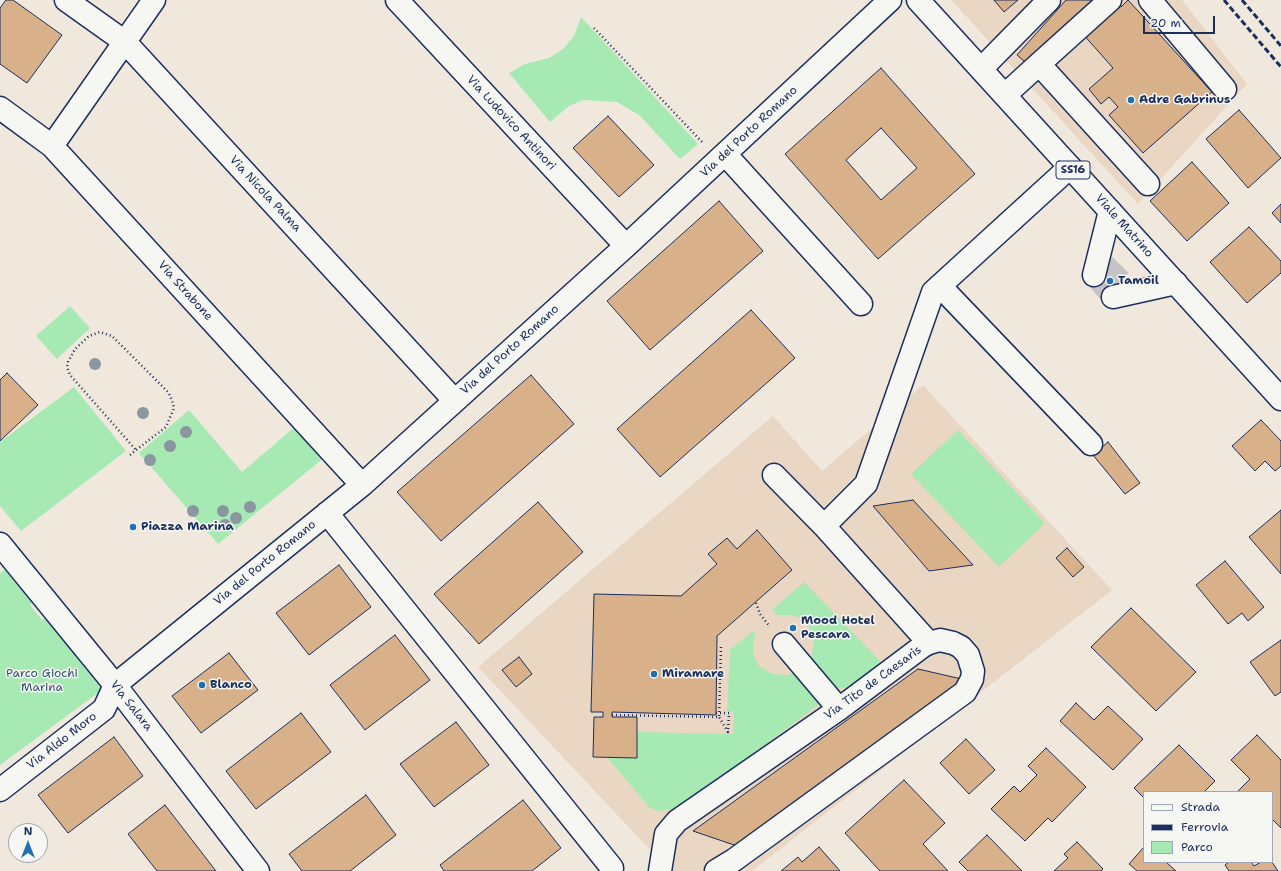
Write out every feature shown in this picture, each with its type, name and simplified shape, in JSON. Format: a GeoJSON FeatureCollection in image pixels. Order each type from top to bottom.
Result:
{"type":"FeatureCollection","features":[{"type":"Feature","properties":{"kind":"street","name":"Via Nicola Palma"},"geometry":{"type":"LineString","coordinates":[[66,0],[125,42],[454,400]]}},
{"type":"Feature","properties":{"kind":"street"},"geometry":{"type":"LineString","coordinates":[[52,146],[154,0]]}},
{"type":"Feature","properties":{"kind":"street","name":"Via Ludovico Antinori"},"geometry":{"type":"LineString","coordinates":[[397,0],[626,246]]}},
{"type":"Feature","properties":{"kind":"street","name":"Via del Porto Romano"},"geometry":{"type":"LineString","coordinates":[[115,685],[362,484],[626,246],[716,151],[890,0]]}},
{"type":"Feature","properties":{"kind":"street","name":"Viale Matrino"},"geometry":{"type":"LineString","coordinates":[[918,0],[1281,399]]}},
{"type":"Feature","properties":{"kind":"street"},"geometry":{"type":"LineString","coordinates":[[981,69],[1048,0]]}},
{"type":"Feature","properties":{"kind":"street"},"geometry":{"type":"LineString","coordinates":[[1005,95],[1110,0]]}},
{"type":"Feature","properties":{"kind":"street"},"geometry":{"type":"LineString","coordinates":[[1150,0],[1225,89]]}},
{"type":"Feature","properties":{"kind":"street"},"geometry":{"type":"LineString","coordinates":[[1040,64],[1148,184]]}},
{"type":"Feature","properties":{"kind":"street","name":"Via Strabone"},"geometry":{"type":"LineString","coordinates":[[0,108],[52,146],[362,484]]}},
{"type":"Feature","properties":{"kind":"street"},"geometry":{"type":"LineString","coordinates":[[716,151],[861,304]]}},
{"type":"Feature","properties":{"kind":"street"},"geometry":{"type":"LineString","coordinates":[[824,526],[866,484],[933,292],[1070,167]]}},
{"type":"Feature","properties":{"kind":"street"},"geometry":{"type":"LineString","coordinates":[[1099,266],[1110,211]]}},
{"type":"Feature","properties":{"kind":"street"},"geometry":{"type":"LineString","coordinates":[[1123,292],[1176,283]]}},
{"type":"Feature","properties":{"kind":"street"},"geometry":{"type":"LineString","coordinates":[[940,286],[1091,444]]}},
{"type":"Feature","properties":{"kind":"street"},"geometry":{"type":"LineString","coordinates":[[774,475],[824,526],[929,643]]}},
{"type":"Feature","properties":{"kind":"street"},"geometry":{"type":"LineString","coordinates":[[327,513],[612,868]]}},
{"type":"Feature","properties":{"kind":"street","name":"Via Salara"},"geometry":{"type":"LineString","coordinates":[[0,544],[115,685],[258,871]]}},
{"type":"Feature","properties":{"kind":"street","name":"Via Tito de Caesaris"},"geometry":{"type":"LineString","coordinates":[[660,871],[666,834],[677,821],[839,709],[929,643],[947,641],[961,647],[968,655],[973,671],[972,679],[965,692],[734,860],[716,871]]}},
{"type":"Feature","properties":{"kind":"street"},"geometry":{"type":"LineString","coordinates":[[784,644],[839,709]]}},
{"type":"Feature","properties":{"kind":"street","name":"Via Aldo Moro"},"geometry":{"type":"LineString","coordinates":[[0,790],[104,709],[115,685]]}},
{"type":"Feature","properties":{"kind":"street"},"geometry":{"type":"LineString","coordinates":[[664,844],[664,854],[668,863],[676,871]]}},
{"type":"Feature","properties":{"kind":"path"},"geometry":{"type":"LineString","coordinates":[[594,28],[716,151]]}},
{"type":"Feature","properties":{"kind":"path"},"geometry":{"type":"LineString","coordinates":[[130,455],[166,427],[174,408],[172,400],[168,392],[112,336],[100,332],[88,336],[75,349],[68,362],[67,367],[70,375],[136,450]]}},
{"type":"Feature","properties":{"kind":"path"},"geometry":{"type":"LineString","coordinates":[[756,603],[760,614]]}},
{"type":"Feature","properties":{"kind":"path"},"geometry":{"type":"LineString","coordinates":[[716,713],[729,713],[728,732],[719,717],[721,647]]}},
{"type":"Feature","properties":{"kind":"path"},"geometry":{"type":"LineString","coordinates":[[612,715],[719,717]]}},
{"type":"Feature","properties":{"kind":"shaded area"},"geometry":{"type":"Polygon","coordinates":[[[951,0],[1182,0],[1247,84],[1138,204],[951,0]]]}},
{"type":"Feature","properties":{"kind":"shaded area","name":"Mood Hotel Pescara"},"geometry":{"type":"Polygon","coordinates":[[[923,385],[1112,590],[752,871],[670,871],[478,667],[773,416],[822,471],[923,385]]]}},
{"type":"Feature","properties":{"kind":"green space"},"geometry":{"type":"Polygon","coordinates":[[[581,17],[698,144],[680,159],[639,115],[617,102],[583,100],[569,106],[550,122],[509,73],[525,64],[549,58],[563,49],[574,36],[581,17]]]}},
{"type":"Feature","properties":{"kind":"green space"},"geometry":{"type":"Polygon","coordinates":[[[70,306],[90,328],[57,359],[36,336],[70,306]]]}},
{"type":"Feature","properties":{"kind":"green space"},"geometry":{"type":"Polygon","coordinates":[[[74,387],[126,451],[21,531],[0,506],[0,442],[74,387]]]}},
{"type":"Feature","properties":{"kind":"green space"},"geometry":{"type":"Polygon","coordinates":[[[189,410],[242,472],[296,426],[325,457],[218,544],[139,453],[189,410]]]}},
{"type":"Feature","properties":{"kind":"green space"},"geometry":{"type":"Polygon","coordinates":[[[958,430],[1045,523],[999,567],[911,474],[958,430]]]}},
{"type":"Feature","properties":{"kind":"green space","name":"Parco Giochi Marina"},"geometry":{"type":"Polygon","coordinates":[[[8,567],[35,601],[30,605],[42,620],[46,617],[102,690],[0,765],[0,573],[8,567]]]}},
{"type":"Feature","properties":{"kind":"green space"},"geometry":{"type":"Polygon","coordinates":[[[804,582],[881,662],[847,688],[837,688],[811,659],[814,643],[813,634],[808,625],[802,619],[793,615],[777,615],[772,610],[804,582]]]}},
{"type":"Feature","properties":{"kind":"green space"},"geometry":{"type":"Polygon","coordinates":[[[753,631],[756,634],[753,641],[753,655],[759,666],[772,674],[788,675],[795,672],[821,703],[678,809],[658,811],[649,807],[607,757],[637,758],[637,732],[733,734],[734,713],[727,711],[730,650],[753,631]]]}},
{"type":"Feature","properties":{"kind":"building"},"geometry":{"type":"Polygon","coordinates":[[[6,0],[13,0],[62,35],[27,83],[0,64],[0,8],[6,0]]]}},
{"type":"Feature","properties":{"kind":"building"},"geometry":{"type":"Polygon","coordinates":[[[994,0],[1018,0],[1004,12],[994,0]]]}},
{"type":"Feature","properties":{"kind":"building"},"geometry":{"type":"Polygon","coordinates":[[[1066,0],[1092,0],[1031,67],[1017,55],[1066,0]]]}},
{"type":"Feature","properties":{"kind":"building"},"geometry":{"type":"Polygon","coordinates":[[[1128,0],[1212,92],[1143,153],[1109,115],[1118,107],[1109,97],[1101,104],[1089,89],[1113,68],[1082,33],[1117,2],[1121,7],[1128,0]]]}},
{"type":"Feature","properties":{"kind":"building"},"geometry":{"type":"Polygon","coordinates":[[[881,68],[975,174],[878,259],[785,154],[881,68]],[[881,128],[846,160],[881,200],[917,168],[881,128]]]}},
{"type":"Feature","properties":{"kind":"building"},"geometry":{"type":"Polygon","coordinates":[[[1239,110],[1281,158],[1248,188],[1206,139],[1239,110]]]}},
{"type":"Feature","properties":{"kind":"building"},"geometry":{"type":"Polygon","coordinates":[[[608,116],[654,165],[619,197],[573,148],[608,116]]]}},
{"type":"Feature","properties":{"kind":"building"},"geometry":{"type":"Polygon","coordinates":[[[1192,162],[1229,203],[1187,241],[1150,201],[1192,162]]]}},
{"type":"Feature","properties":{"kind":"building"},"geometry":{"type":"Polygon","coordinates":[[[719,201],[763,251],[650,350],[607,301],[719,201]]]}},
{"type":"Feature","properties":{"kind":"building"},"geometry":{"type":"Polygon","coordinates":[[[1281,204],[1281,223],[1272,213],[1281,204]]]}},
{"type":"Feature","properties":{"kind":"building"},"geometry":{"type":"Polygon","coordinates":[[[1249,227],[1281,261],[1281,273],[1247,303],[1210,262],[1249,227]]]}},
{"type":"Feature","properties":{"kind":"building"},"geometry":{"type":"Polygon","coordinates":[[[1109,262],[1129,282],[1109,300],[1090,279],[1109,262]]]}},
{"type":"Feature","properties":{"kind":"building"},"geometry":{"type":"Polygon","coordinates":[[[751,310],[795,358],[660,477],[617,429],[751,310]]]}},
{"type":"Feature","properties":{"kind":"building"},"geometry":{"type":"Polygon","coordinates":[[[7,373],[38,405],[0,441],[0,380],[7,373]]]}},
{"type":"Feature","properties":{"kind":"building"},"geometry":{"type":"Polygon","coordinates":[[[531,375],[574,424],[441,541],[397,492],[531,375]]]}},
{"type":"Feature","properties":{"kind":"building"},"geometry":{"type":"Polygon","coordinates":[[[1261,420],[1281,441],[1281,466],[1275,471],[1265,461],[1255,471],[1232,446],[1261,420]]]}},
{"type":"Feature","properties":{"kind":"building"},"geometry":{"type":"Polygon","coordinates":[[[1108,442],[1140,483],[1125,494],[1093,455],[1108,442]]]}},
{"type":"Feature","properties":{"kind":"building"},"geometry":{"type":"Polygon","coordinates":[[[913,500],[973,565],[929,571],[873,506],[913,500]]]}},
{"type":"Feature","properties":{"kind":"building"},"geometry":{"type":"Polygon","coordinates":[[[538,502],[583,552],[479,644],[434,594],[538,502]]]}},
{"type":"Feature","properties":{"kind":"building"},"geometry":{"type":"Polygon","coordinates":[[[1281,510],[1281,574],[1249,537],[1281,510]]]}},
{"type":"Feature","properties":{"kind":"building","name":"Miramare"},"geometry":{"type":"Polygon","coordinates":[[[757,530],[792,570],[717,636],[716,715],[612,712],[612,717],[637,717],[637,758],[593,757],[594,717],[603,717],[603,712],[591,712],[594,594],[681,596],[717,564],[708,554],[727,538],[737,549],[757,530]]]}},
{"type":"Feature","properties":{"kind":"building"},"geometry":{"type":"Polygon","coordinates":[[[1067,548],[1084,567],[1073,577],[1056,558],[1067,548]]]}},
{"type":"Feature","properties":{"kind":"building"},"geometry":{"type":"Polygon","coordinates":[[[1225,561],[1264,607],[1248,621],[1242,613],[1228,624],[1196,585],[1225,561]]]}},
{"type":"Feature","properties":{"kind":"building"},"geometry":{"type":"Polygon","coordinates":[[[339,565],[371,607],[309,655],[276,613],[339,565]]]}},
{"type":"Feature","properties":{"kind":"building"},"geometry":{"type":"Polygon","coordinates":[[[1131,608],[1196,672],[1156,711],[1091,647],[1131,608]]]}},
{"type":"Feature","properties":{"kind":"building"},"geometry":{"type":"Polygon","coordinates":[[[395,635],[430,680],[365,730],[330,685],[395,635]]]}},
{"type":"Feature","properties":{"kind":"building"},"geometry":{"type":"Polygon","coordinates":[[[1281,640],[1281,692],[1275,696],[1250,662],[1281,640]]]}},
{"type":"Feature","properties":{"kind":"building"},"geometry":{"type":"Polygon","coordinates":[[[229,653],[258,690],[201,733],[172,696],[229,653]]]}},
{"type":"Feature","properties":{"kind":"building"},"geometry":{"type":"Polygon","coordinates":[[[519,657],[532,674],[516,687],[502,670],[519,657]]]}},
{"type":"Feature","properties":{"kind":"building"},"geometry":{"type":"Polygon","coordinates":[[[918,669],[966,680],[737,846],[693,831],[918,669]]]}},
{"type":"Feature","properties":{"kind":"building"},"geometry":{"type":"Polygon","coordinates":[[[1076,703],[1094,720],[1108,706],[1143,739],[1113,770],[1060,721],[1076,703]]]}},
{"type":"Feature","properties":{"kind":"building"},"geometry":{"type":"Polygon","coordinates":[[[301,713],[331,752],[256,809],[226,771],[301,713]]]}},
{"type":"Feature","properties":{"kind":"building"},"geometry":{"type":"Polygon","coordinates":[[[456,722],[489,765],[434,807],[400,764],[456,722]]]}},
{"type":"Feature","properties":{"kind":"building"},"geometry":{"type":"Polygon","coordinates":[[[1257,735],[1281,760],[1281,828],[1273,820],[1273,791],[1238,791],[1250,779],[1231,760],[1257,735]]]}},
{"type":"Feature","properties":{"kind":"building"},"geometry":{"type":"Polygon","coordinates":[[[114,737],[143,776],[68,833],[38,795],[114,737]]]}},
{"type":"Feature","properties":{"kind":"building"},"geometry":{"type":"Polygon","coordinates":[[[966,739],[995,770],[969,794],[940,763],[966,739]]]}},
{"type":"Feature","properties":{"kind":"building"},"geometry":{"type":"Polygon","coordinates":[[[1179,745],[1215,781],[1205,791],[1143,791],[1143,797],[1134,788],[1179,745]]]}},
{"type":"Feature","properties":{"kind":"building"},"geometry":{"type":"Polygon","coordinates":[[[1046,748],[1086,787],[1052,822],[1048,818],[1025,841],[991,809],[1014,786],[1020,792],[1037,775],[1028,766],[1046,748]]]}},
{"type":"Feature","properties":{"kind":"building"},"geometry":{"type":"Polygon","coordinates":[[[904,780],[945,823],[923,844],[948,871],[880,871],[845,833],[904,780]]]}},
{"type":"Feature","properties":{"kind":"building"},"geometry":{"type":"Polygon","coordinates":[[[366,795],[396,835],[350,871],[302,871],[289,854],[366,795]]]}},
{"type":"Feature","properties":{"kind":"building"},"geometry":{"type":"Polygon","coordinates":[[[523,800],[561,848],[532,871],[444,871],[440,865],[523,800]]]}},
{"type":"Feature","properties":{"kind":"building"},"geometry":{"type":"Polygon","coordinates":[[[165,805],[216,871],[157,871],[128,834],[165,805]]]}},
{"type":"Feature","properties":{"kind":"building"},"geometry":{"type":"Polygon","coordinates":[[[987,835],[1022,871],[968,871],[959,862],[987,835]]]}},
{"type":"Feature","properties":{"kind":"building"},"geometry":{"type":"Polygon","coordinates":[[[1077,842],[1103,869],[1101,871],[1054,871],[1068,858],[1064,854],[1077,842]]]}},
{"type":"Feature","properties":{"kind":"building"},"geometry":{"type":"Polygon","coordinates":[[[819,847],[840,871],[781,871],[798,857],[802,862],[819,847]]]}},
{"type":"Feature","properties":{"kind":"building"},"geometry":{"type":"Polygon","coordinates":[[[1143,848],[1143,863],[1167,863],[1176,871],[1137,871],[1129,864],[1143,848]]]}},
{"type":"Feature","properties":{"kind":"building"},"geometry":{"type":"Polygon","coordinates":[[[1228,863],[1252,863],[1254,866],[1259,863],[1273,863],[1278,871],[1229,871],[1225,865],[1228,863]]]}},
{"type":"Feature","properties":{"kind":"tunnel"},"geometry":{"type":"LineString","coordinates":[[1105,265],[1125,285]]}},
{"type":"Feature","properties":{"kind":"tunnel"},"geometry":{"type":"LineString","coordinates":[[1094,275],[1113,297]]}},
{"type":"Feature","properties":{"kind":"railway"},"geometry":{"type":"LineString","coordinates":[[1224,0],[1281,67]]}},
{"type":"Feature","properties":{"kind":"railway"},"geometry":{"type":"LineString","coordinates":[[1242,0],[1281,46]]}},
{"type":"Feature","properties":{"kind":"place","name":"Adre Gabrinus"},"geometry":{"type":"Point","coordinates":[1131,100]}},
{"type":"Feature","properties":{"kind":"place","name":"Tamoil"},"geometry":{"type":"Point","coordinates":[1110,281]}},
{"type":"Feature","properties":{"kind":"place","name":"Piazza Marina"},"geometry":{"type":"Point","coordinates":[133,527]}},
{"type":"Feature","properties":{"kind":"place","name":"Mood Hotel Pescara"},"geometry":{"type":"Point","coordinates":[793,628]}},
{"type":"Feature","properties":{"kind":"place","name":"Miramare"},"geometry":{"type":"Point","coordinates":[654,674]}},
{"type":"Feature","properties":{"kind":"place","name":"Blanco"},"geometry":{"type":"Point","coordinates":[202,685]}}]}
